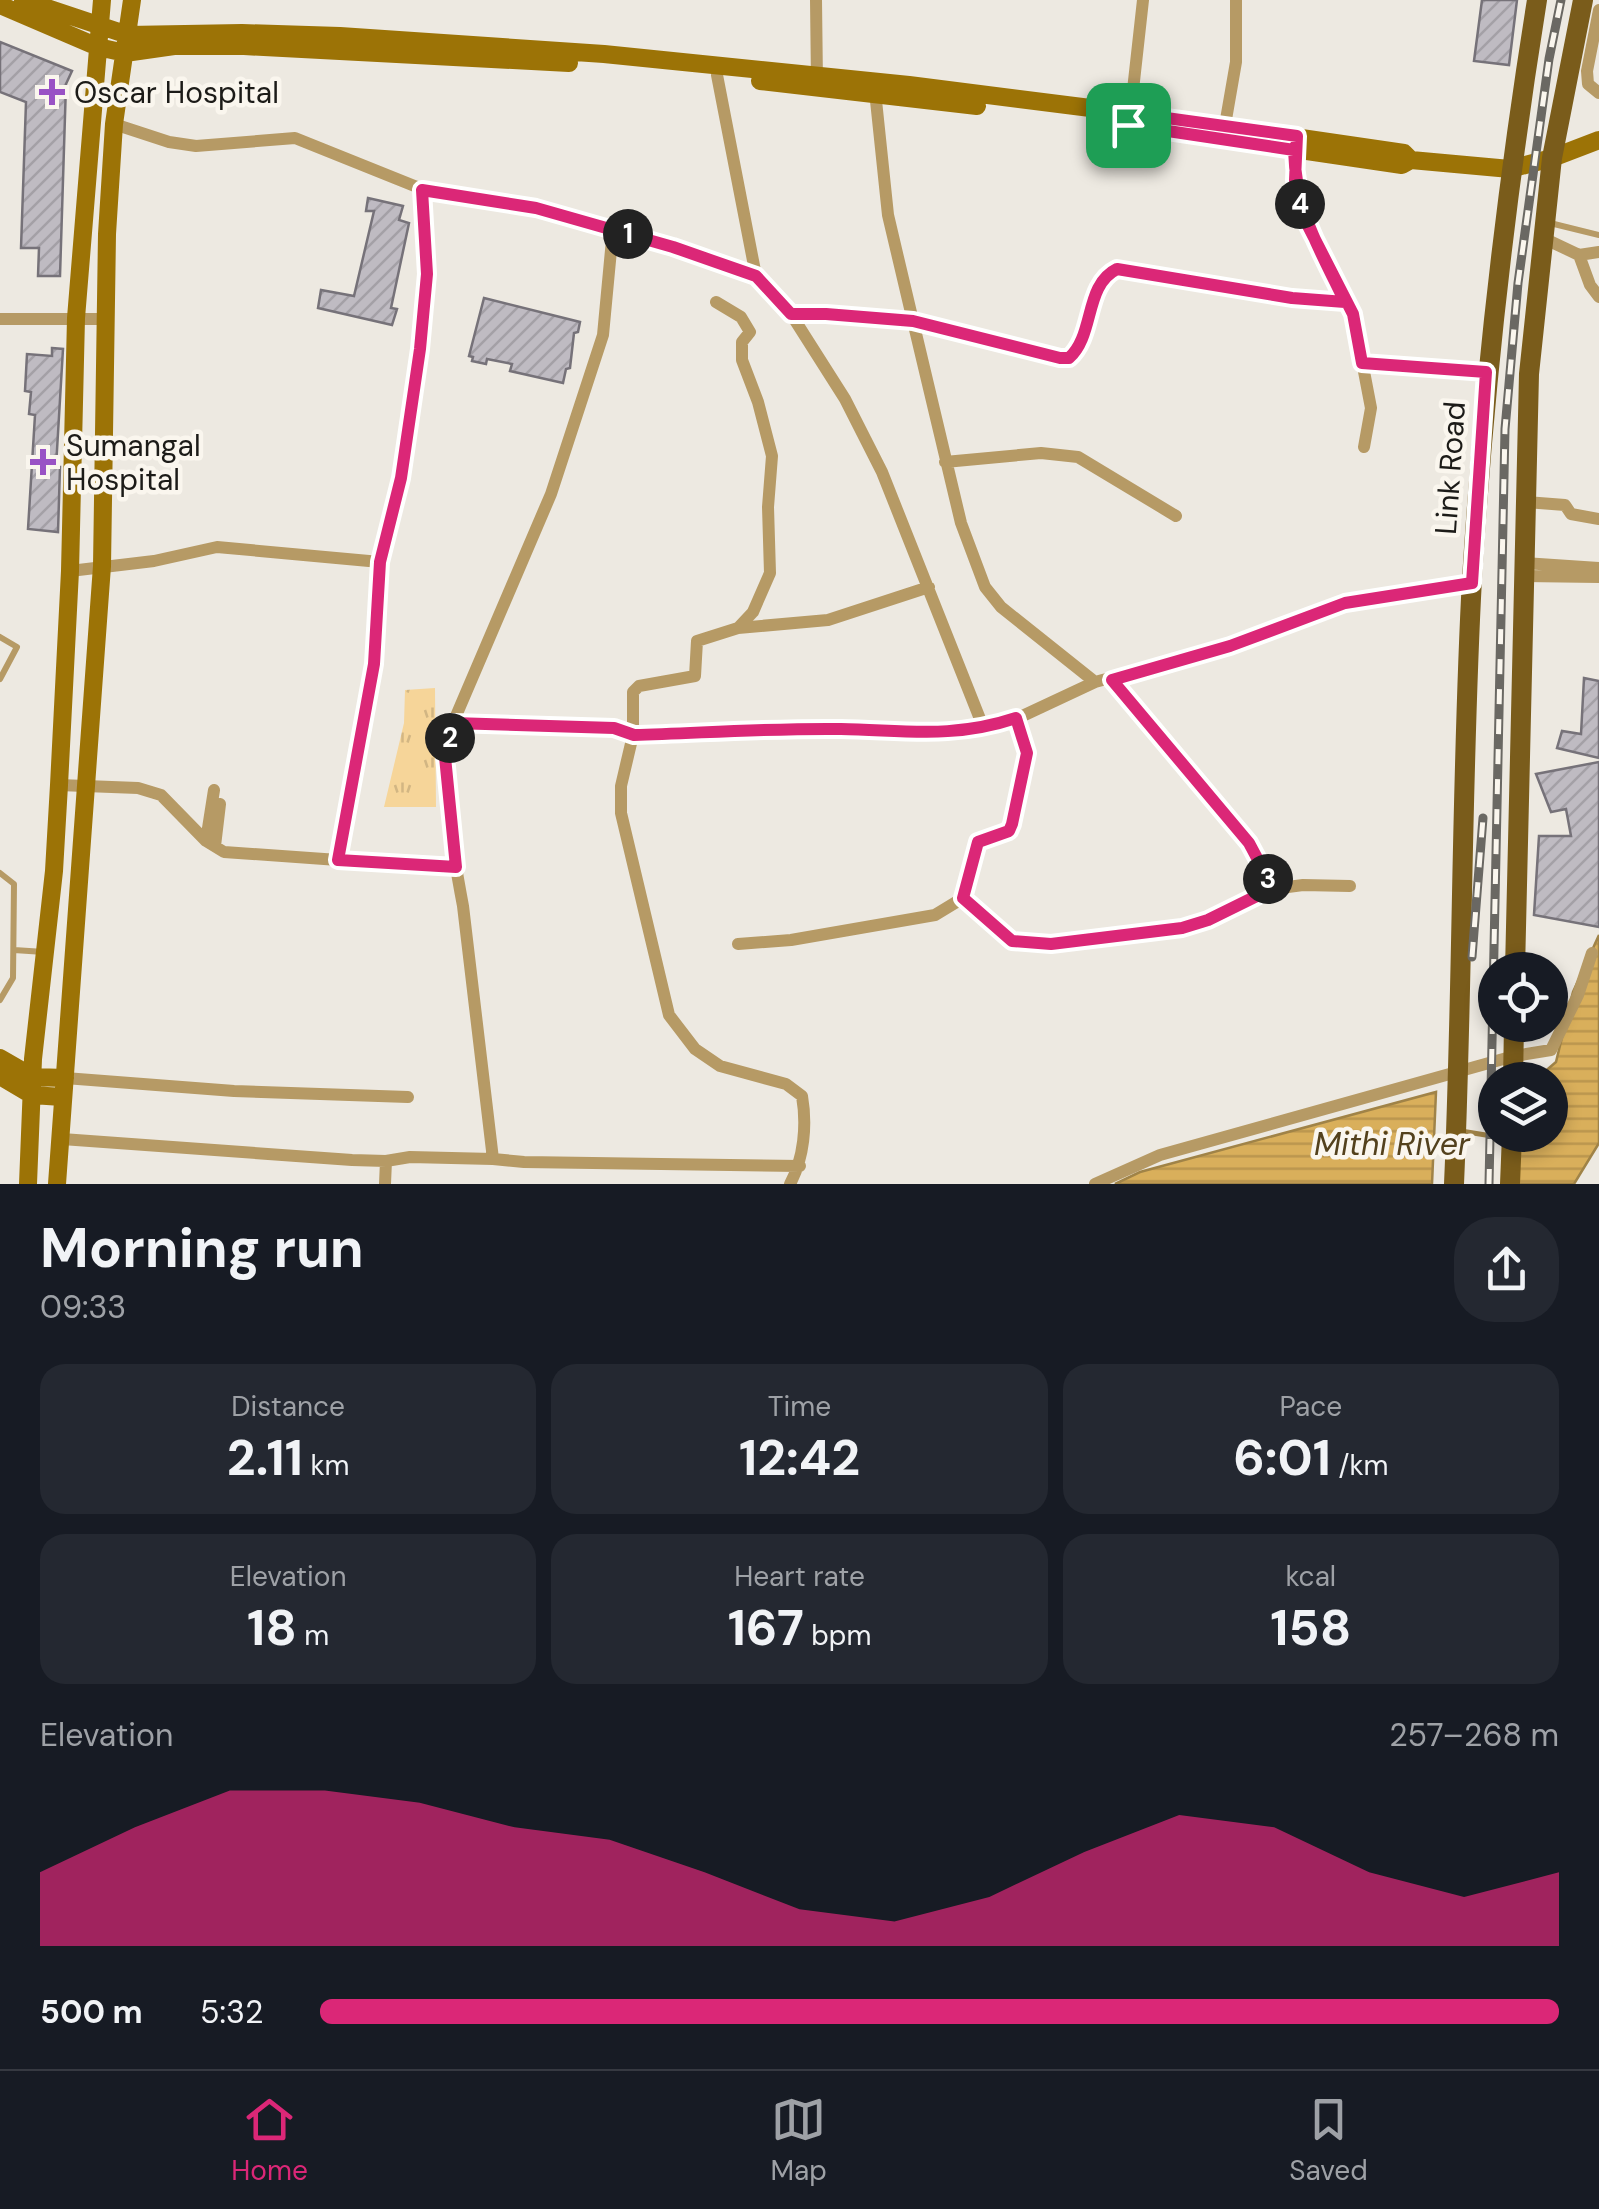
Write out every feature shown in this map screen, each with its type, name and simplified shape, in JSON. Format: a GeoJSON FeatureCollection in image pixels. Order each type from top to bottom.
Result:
{"type":"FeatureCollection","features":[{"type":"Feature","properties":{"kind":"main road"},"geometry":{"type":"LineString","coordinates":[[23,0],[99,38]]}},
{"type":"Feature","properties":{"kind":"main road"},"geometry":{"type":"LineString","coordinates":[[28,1184],[32,1086],[59,785],[70,571],[76,318],[102,0]]}},
{"type":"Feature","properties":{"kind":"main road"},"geometry":{"type":"LineString","coordinates":[[58,1184],[102,566],[104,320],[114,124],[132,0]]}},
{"type":"Feature","properties":{"kind":"main road","name":"Link Road"},"geometry":{"type":"LineString","coordinates":[[1454,1184],[1472,583],[1486,372],[1510,169],[1537,0]]}},
{"type":"Feature","properties":{"kind":"main road"},"geometry":{"type":"LineString","coordinates":[[1515,952],[1530,374],[1552,158],[1583,0]]}},
{"type":"Feature","properties":{"kind":"main road"},"geometry":{"type":"LineString","coordinates":[[0,6],[126,44],[243,40],[340,43],[604,59],[875,87],[1296,143],[1404,153],[1411,160],[1510,169],[1599,140]]}},
{"type":"Feature","properties":{"kind":"main road"},"geometry":{"type":"LineString","coordinates":[[663,65],[717,75],[756,74]]}},
{"type":"Feature","properties":{"kind":"main road"},"geometry":{"type":"LineString","coordinates":[[1514,1042],[1514,1062]]}},
{"type":"Feature","properties":{"kind":"main road"},"geometry":{"type":"LineString","coordinates":[[0,1058],[32,1086]]}},
{"type":"Feature","properties":{"kind":"main road"},"geometry":{"type":"LineString","coordinates":[[0,1076],[62,1097]]}},
{"type":"Feature","properties":{"kind":"main road"},"geometry":{"type":"LineString","coordinates":[[32,1086],[64,1078]]}},
{"type":"Feature","properties":{"kind":"main road"},"geometry":{"type":"LineString","coordinates":[[1510,1184],[1511,1152]]}},
{"type":"Feature","properties":{"kind":"street"},"geometry":{"type":"LineString","coordinates":[[816,0],[817,80]]}},
{"type":"Feature","properties":{"kind":"street"},"geometry":{"type":"LineString","coordinates":[[1129,119],[1143,0]]}},
{"type":"Feature","properties":{"kind":"street"},"geometry":{"type":"LineString","coordinates":[[1224,133],[1236,62],[1236,0]]}},
{"type":"Feature","properties":{"kind":"street"},"geometry":{"type":"LineString","coordinates":[[1599,10],[1587,71],[1588,84],[1599,93]]}},
{"type":"Feature","properties":{"kind":"street"},"geometry":{"type":"LineString","coordinates":[[717,75],[756,276]]}},
{"type":"Feature","properties":{"kind":"street"},"geometry":{"type":"LineString","coordinates":[[875,87],[888,215],[961,523],[985,587],[1001,607],[1094,682]]}},
{"type":"Feature","properties":{"kind":"street"},"geometry":{"type":"LineString","coordinates":[[114,124],[169,142],[196,146],[295,138],[422,190],[536,208],[756,276],[791,314],[860,428],[882,472],[984,729]]}},
{"type":"Feature","properties":{"kind":"street"},"geometry":{"type":"LineString","coordinates":[[1296,143],[1295,180],[1303,216],[1353,314],[1371,408],[1364,447]]}},
{"type":"Feature","properties":{"kind":"street"},"geometry":{"type":"LineString","coordinates":[[338,860],[374,664],[380,562],[401,478],[420,349],[427,274],[422,190]]}},
{"type":"Feature","properties":{"kind":"street"},"geometry":{"type":"LineString","coordinates":[[493,1158],[445,757],[453,723],[551,494],[592,370],[603,335],[613,229]]}},
{"type":"Feature","properties":{"kind":"street"},"geometry":{"type":"LineString","coordinates":[[1542,229],[1592,256],[1590,285],[1599,298]]}},
{"type":"Feature","properties":{"kind":"street"},"geometry":{"type":"LineString","coordinates":[[791,314],[913,321],[1069,358],[1078,350],[1100,282],[1117,269],[1292,298],[1345,302]]}},
{"type":"Feature","properties":{"kind":"street"},"geometry":{"type":"LineString","coordinates":[[716,302],[740,317],[750,332],[742,342],[742,360],[772,456],[768,507],[770,573],[753,612],[738,628]]}},
{"type":"Feature","properties":{"kind":"street"},"geometry":{"type":"LineString","coordinates":[[0,319],[104,320]]}},
{"type":"Feature","properties":{"kind":"street"},"geometry":{"type":"LineString","coordinates":[[1362,363],[1486,372]]}},
{"type":"Feature","properties":{"kind":"street"},"geometry":{"type":"LineString","coordinates":[[945,462],[1040,453],[1078,457],[1176,516]]}},
{"type":"Feature","properties":{"kind":"street"},"geometry":{"type":"LineString","coordinates":[[1526,502],[1565,505],[1571,514],[1599,519]]}},
{"type":"Feature","properties":{"kind":"street"},"geometry":{"type":"LineString","coordinates":[[70,571],[154,561],[217,547],[380,562]]}},
{"type":"Feature","properties":{"kind":"street"},"geometry":{"type":"LineString","coordinates":[[1524,569],[1599,568]]}},
{"type":"Feature","properties":{"kind":"street"},"geometry":{"type":"LineString","coordinates":[[1524,569],[1599,577]]}},
{"type":"Feature","properties":{"kind":"street"},"geometry":{"type":"LineString","coordinates":[[453,723],[614,728],[634,735],[839,729],[954,734],[1016,718],[1094,682],[1230,646],[1345,603],[1472,583]]}},
{"type":"Feature","properties":{"kind":"street"},"geometry":{"type":"LineString","coordinates":[[790,1184],[800,1166],[805,1113],[802,1096],[786,1084],[720,1066],[695,1049],[669,1015],[621,813],[621,786],[634,735],[634,692],[639,686],[695,676],[697,640],[738,628],[828,620],[929,588]]}},
{"type":"Feature","properties":{"kind":"street"},"geometry":{"type":"LineString","coordinates":[[1112,680],[1249,843],[1273,888]]}},
{"type":"Feature","properties":{"kind":"street"},"geometry":{"type":"LineString","coordinates":[[738,944],[791,940],[935,915],[963,898],[978,842],[1009,831],[1012,824],[1027,753],[1016,718]]}},
{"type":"Feature","properties":{"kind":"street"},"geometry":{"type":"LineString","coordinates":[[59,785],[138,788],[161,795],[224,852],[456,867]]}},
{"type":"Feature","properties":{"kind":"street"},"geometry":{"type":"LineString","coordinates":[[210,843],[218,794]]}},
{"type":"Feature","properties":{"kind":"street"},"geometry":{"type":"LineString","coordinates":[[963,898],[1012,941],[1051,944],[1182,928],[1208,920],[1273,888],[1350,886]]}},
{"type":"Feature","properties":{"kind":"street"},"geometry":{"type":"LineString","coordinates":[[1096,1184],[1160,1154],[1459,1075],[1514,1056],[1551,1050],[1578,994],[1592,953]]}},
{"type":"Feature","properties":{"kind":"street"},"geometry":{"type":"LineString","coordinates":[[64,1078],[234,1091],[408,1097]]}},
{"type":"Feature","properties":{"kind":"street"},"geometry":{"type":"LineString","coordinates":[[62,1139],[386,1161],[410,1156],[800,1166]]}},
{"type":"Feature","properties":{"kind":"street"},"geometry":{"type":"LineString","coordinates":[[385,1184],[386,1161]]}},
{"type":"Feature","properties":{"kind":"lane"},"geometry":{"type":"LineString","coordinates":[[1542,229],[1599,235]]}},
{"type":"Feature","properties":{"kind":"lane"},"geometry":{"type":"LineString","coordinates":[[0,637],[18,647],[0,679]]}},
{"type":"Feature","properties":{"kind":"lane"},"geometry":{"type":"LineString","coordinates":[[0,873],[14,884],[13,978],[0,1000]]}},
{"type":"Feature","properties":{"kind":"lane"},"geometry":{"type":"LineString","coordinates":[[14,950],[45,952]]}},
{"type":"Feature","properties":{"kind":"green space"},"geometry":{"type":"Polygon","coordinates":[[[435,688],[436,807],[384,807],[404,723],[405,690],[435,688]]]}},
{"type":"Feature","properties":{"kind":"water"},"geometry":{"type":"Polygon","coordinates":[[[1599,935],[1599,1143],[1574,1184],[1515,1184],[1518,1152],[1568,1152],[1568,1062],[1556,1062],[1561,1042],[1568,1042],[1573,992],[1599,935]]]}},
{"type":"Feature","properties":{"kind":"water","name":"Mithi River"},"geometry":{"type":"Polygon","coordinates":[[[1436,1092],[1432,1184],[1115,1184],[1140,1172],[1436,1092]]]}},
{"type":"Feature","properties":{"kind":"building"},"geometry":{"type":"Polygon","coordinates":[[[1482,0],[1517,0],[1509,65],[1474,61],[1482,0]]]}},
{"type":"Feature","properties":{"kind":"building"},"geometry":{"type":"Polygon","coordinates":[[[0,42],[72,71],[66,84],[60,276],[38,276],[39,248],[21,248],[26,102],[0,92],[0,42]]]}},
{"type":"Feature","properties":{"kind":"building"},"geometry":{"type":"Polygon","coordinates":[[[368,198],[403,206],[399,220],[409,223],[391,308],[397,309],[392,325],[318,308],[321,290],[354,296],[374,211],[366,211],[368,198]]]}},
{"type":"Feature","properties":{"kind":"building"},"geometry":{"type":"Polygon","coordinates":[[[484,298],[580,322],[563,383],[510,371],[512,364],[487,359],[486,364],[472,361],[469,356],[484,298]]]}},
{"type":"Feature","properties":{"kind":"building"},"geometry":{"type":"Polygon","coordinates":[[[52,348],[63,349],[56,467],[60,467],[58,532],[28,529],[35,415],[29,414],[31,392],[25,391],[27,354],[52,356],[52,348]]]}},
{"type":"Feature","properties":{"kind":"building"},"geometry":{"type":"Polygon","coordinates":[[[1584,678],[1599,681],[1599,758],[1557,748],[1562,731],[1581,734],[1584,678]]]}},
{"type":"Feature","properties":{"kind":"building"},"geometry":{"type":"Polygon","coordinates":[[[1599,762],[1599,927],[1534,915],[1539,836],[1571,836],[1566,809],[1551,812],[1536,774],[1599,762]]]}},
{"type":"Feature","properties":{"kind":"waterway"},"geometry":{"type":"LineString","coordinates":[[1461,1131],[1478,1134]]}},
{"type":"Feature","properties":{"kind":"railway"},"geometry":{"type":"LineString","coordinates":[[1489,1184],[1505,429],[1518,283],[1549,59],[1561,0]]}},
{"type":"Feature","properties":{"kind":"railway"},"geometry":{"type":"LineString","coordinates":[[1472,957],[1483,818]]}},
{"type":"Feature","properties":{"kind":"place","name":"Oscar Hospital"},"geometry":{"type":"Point","coordinates":[52,92]}},
{"type":"Feature","properties":{"kind":"place","name":"Sumangal Hospital"},"geometry":{"type":"Point","coordinates":[43,462]}},
{"type":"Feature","properties":{"kind":"route"},"geometry":{"type":"LineString","coordinates":[[1128,125],[1130,113],[1297,136],[1295,180],[1303,216],[1353,314],[1362,363],[1486,372],[1472,583],[1345,603],[1230,646],[1112,680],[1249,843],[1273,888],[1208,920],[1182,928],[1051,944],[1012,941],[1004,936],[963,898],[978,842],[1009,831],[1012,824],[1027,753],[1016,718],[954,734],[839,729],[634,735],[614,728],[453,723],[445,757],[456,867],[338,860],[374,664],[380,562],[401,478],[420,349],[427,274],[422,190],[536,208],[673,247],[756,276],[791,314],[913,321],[1060,358],[1069,358],[1078,350],[1100,282],[1117,269],[1292,298],[1345,302],[1303,216],[1295,180],[1294,150],[1128,125]]}}]}
